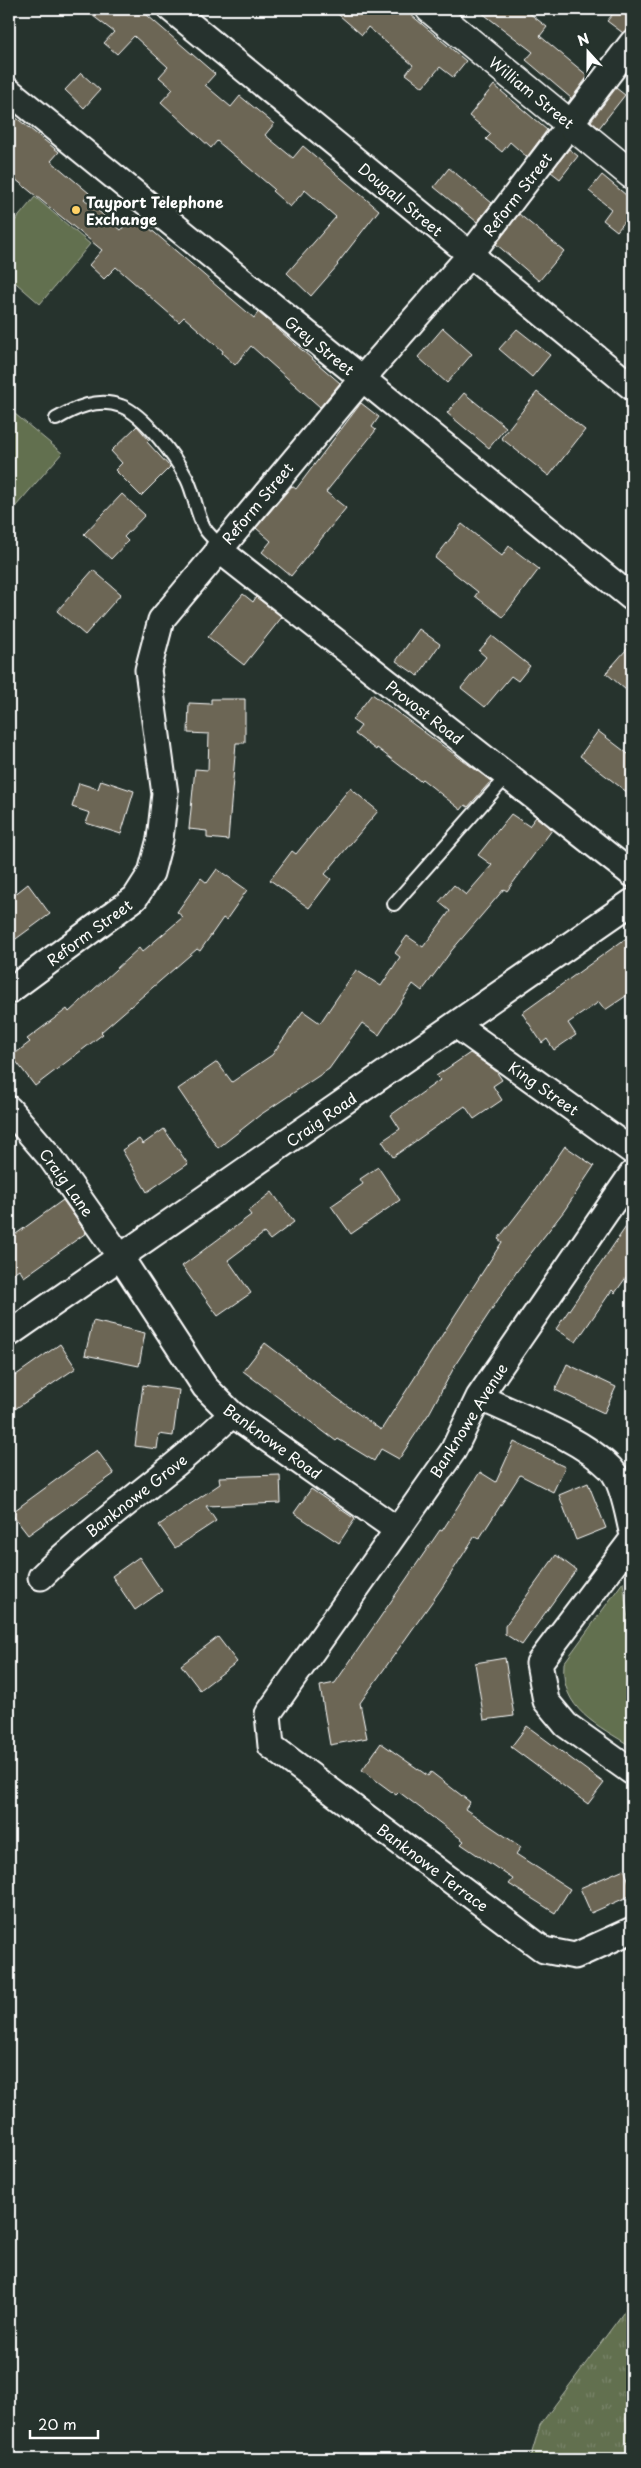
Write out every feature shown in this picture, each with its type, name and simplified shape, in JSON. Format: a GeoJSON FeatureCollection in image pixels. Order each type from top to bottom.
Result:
{"type":"FeatureCollection","features":[{"type":"Feature","properties":{"kind":"main road","name":"William Street"},"geometry":{"type":"LineString","coordinates":[[430,9],[632,175]]}},
{"type":"Feature","properties":{"kind":"street","name":"Dougall Street"},"geometry":{"type":"LineString","coordinates":[[171,9],[632,387]]}},
{"type":"Feature","properties":{"kind":"street","name":"Reform Street"},"geometry":{"type":"LineString","coordinates":[[9,991],[136,898],[151,873],[160,839],[165,794],[148,670],[161,620],[362,379],[470,255],[632,43]]}},
{"type":"Feature","properties":{"kind":"street","name":"Grey Street"},"geometry":{"type":"LineString","coordinates":[[9,91],[632,598]]}},
{"type":"Feature","properties":{"kind":"street","name":"Provost Road"},"geometry":{"type":"LineString","coordinates":[[220,548],[632,874]]}},
{"type":"Feature","properties":{"kind":"street","name":"Craig Road"},"geometry":{"type":"LineString","coordinates":[[9,1334],[632,902]]}},
{"type":"Feature","properties":{"kind":"street","name":"King Street"},"geometry":{"type":"LineString","coordinates":[[456,1025],[632,1151]]}},
{"type":"Feature","properties":{"kind":"street","name":"Craig Lane"},"geometry":{"type":"LineString","coordinates":[[9,1109],[51,1158],[121,1258]]}},
{"type":"Feature","properties":{"kind":"street","name":"Banknowe Avenue"},"geometry":{"type":"LineString","coordinates":[[268,1714],[452,1450],[479,1397],[632,1174]]}},
{"type":"Feature","properties":{"kind":"street","name":"Banknowe Road"},"geometry":{"type":"LineString","coordinates":[[121,1258],[205,1387],[232,1414],[396,1529]]}},
{"type":"Feature","properties":{"kind":"street"},"geometry":{"type":"LineString","coordinates":[[479,1397],[576,1443],[612,1470],[623,1496],[632,1531]]}},
{"type":"Feature","properties":{"kind":"street","name":"Banknowe Grove"},"geometry":{"type":"LineString","coordinates":[[41,1577],[75,1544],[204,1441],[232,1414]]}},
{"type":"Feature","properties":{"kind":"street"},"geometry":{"type":"LineString","coordinates":[[632,1540],[539,1663],[546,1701],[566,1725],[632,1772]]}},
{"type":"Feature","properties":{"kind":"street","name":"Banknowe Terrace"},"geometry":{"type":"LineString","coordinates":[[268,1714],[271,1746],[544,1950],[575,1956],[632,1930]]}},
{"type":"Feature","properties":{"kind":"lane"},"geometry":{"type":"LineString","coordinates":[[56,419],[78,406],[95,403],[121,406],[142,420],[172,453],[188,481],[206,530],[220,548]]}},
{"type":"Feature","properties":{"kind":"lane"},"geometry":{"type":"LineString","coordinates":[[394,904],[507,776]]}},
{"type":"Feature","properties":{"kind":"green space"},"geometry":{"type":"Polygon","coordinates":[[[35,197],[90,244],[40,304],[9,277],[9,228],[35,197]]]}},
{"type":"Feature","properties":{"kind":"green space"},"geometry":{"type":"Polygon","coordinates":[[[9,409],[62,453],[9,514],[9,409]]]}},
{"type":"Feature","properties":{"kind":"green space"},"geometry":{"type":"Polygon","coordinates":[[[623,1582],[632,1649],[632,1747],[594,1723],[584,1714],[568,1693],[564,1679],[564,1663],[623,1582]]]}},
{"type":"Feature","properties":{"kind":"green space"},"geometry":{"type":"Polygon","coordinates":[[[632,2301],[632,2459],[530,2459],[540,2425],[632,2301]]]}},
{"type":"Feature","properties":{"kind":"building"},"geometry":{"type":"Polygon","coordinates":[[[84,9],[140,9],[215,74],[205,85],[231,107],[240,96],[274,124],[265,135],[293,158],[303,146],[379,210],[338,265],[311,296],[287,273],[336,217],[305,190],[290,207],[272,191],[274,189],[217,141],[211,148],[161,102],[173,89],[159,77],[168,67],[134,36],[117,54],[104,43],[114,32],[84,9]]]}},
{"type":"Feature","properties":{"kind":"building"},"geometry":{"type":"Polygon","coordinates":[[[332,9],[404,9],[466,61],[453,77],[440,67],[423,87],[406,74],[413,65],[368,27],[362,35],[332,9]]]}},
{"type":"Feature","properties":{"kind":"building"},"geometry":{"type":"Polygon","coordinates":[[[477,9],[524,9],[547,27],[540,36],[588,76],[568,103],[571,98],[526,60],[533,52],[477,9]]]}},
{"type":"Feature","properties":{"kind":"building"},"geometry":{"type":"Polygon","coordinates":[[[617,9],[632,9],[632,23],[623,33],[607,21],[617,9]]]}},
{"type":"Feature","properties":{"kind":"building"},"geometry":{"type":"Polygon","coordinates":[[[81,73],[100,90],[84,108],[65,90],[81,73]]]}},
{"type":"Feature","properties":{"kind":"building"},"geometry":{"type":"Polygon","coordinates":[[[494,85],[547,130],[527,157],[510,142],[502,152],[486,139],[491,134],[469,116],[494,85]]]}},
{"type":"Feature","properties":{"kind":"building"},"geometry":{"type":"Polygon","coordinates":[[[616,88],[625,95],[599,128],[591,121],[616,88]]]}},
{"type":"Feature","properties":{"kind":"building"},"geometry":{"type":"Polygon","coordinates":[[[9,112],[59,152],[51,161],[89,193],[84,199],[121,230],[134,215],[254,318],[258,312],[340,383],[320,407],[251,346],[235,365],[222,353],[223,351],[184,317],[179,322],[116,267],[104,279],[89,265],[102,250],[9,174],[9,112]]]}},
{"type":"Feature","properties":{"kind":"building"},"geometry":{"type":"Polygon","coordinates":[[[569,149],[578,156],[560,179],[551,172],[569,149]]]}},
{"type":"Feature","properties":{"kind":"building"},"geometry":{"type":"Polygon","coordinates":[[[449,168],[492,203],[477,222],[434,187],[449,168]]]}},
{"type":"Feature","properties":{"kind":"building"},"geometry":{"type":"Polygon","coordinates":[[[602,175],[632,200],[632,213],[617,231],[603,220],[611,209],[589,191],[602,175]]]}},
{"type":"Feature","properties":{"kind":"building"},"geometry":{"type":"Polygon","coordinates":[[[519,214],[564,251],[539,281],[496,244],[519,214]]]}},
{"type":"Feature","properties":{"kind":"building"},"geometry":{"type":"Polygon","coordinates":[[[443,328],[472,354],[447,383],[418,357],[443,328]]]}},
{"type":"Feature","properties":{"kind":"building"},"geometry":{"type":"Polygon","coordinates":[[[517,329],[550,355],[532,377],[499,349],[517,329]]]}},
{"type":"Feature","properties":{"kind":"building"},"geometry":{"type":"Polygon","coordinates":[[[537,392],[585,430],[549,476],[501,438],[537,392]]]}},
{"type":"Feature","properties":{"kind":"building"},"geometry":{"type":"Polygon","coordinates":[[[464,393],[506,427],[489,448],[447,413],[464,393]]]}},
{"type":"Feature","properties":{"kind":"building"},"geometry":{"type":"Polygon","coordinates":[[[361,403],[379,417],[372,427],[376,430],[326,492],[346,508],[291,576],[262,552],[271,541],[256,528],[292,486],[296,489],[361,403]]]}},
{"type":"Feature","properties":{"kind":"building"},"geometry":{"type":"Polygon","coordinates":[[[137,426],[149,440],[147,442],[170,467],[141,496],[115,470],[122,463],[111,451],[137,426]]]}},
{"type":"Feature","properties":{"kind":"building"},"geometry":{"type":"Polygon","coordinates":[[[122,494],[145,515],[124,537],[128,541],[111,559],[84,534],[122,494]]]}},
{"type":"Feature","properties":{"kind":"building"},"geometry":{"type":"Polygon","coordinates":[[[462,524],[502,556],[509,546],[539,569],[503,617],[475,596],[478,592],[435,558],[462,524]]]}},
{"type":"Feature","properties":{"kind":"building"},"geometry":{"type":"Polygon","coordinates":[[[93,570],[121,594],[85,635],[57,611],[93,570]]]}},
{"type":"Feature","properties":{"kind":"building"},"geometry":{"type":"Polygon","coordinates":[[[243,594],[253,602],[256,597],[282,617],[244,665],[208,637],[243,594]]]}},
{"type":"Feature","properties":{"kind":"building"},"geometry":{"type":"Polygon","coordinates":[[[419,629],[440,644],[418,676],[396,661],[419,629]]]}},
{"type":"Feature","properties":{"kind":"building"},"geometry":{"type":"Polygon","coordinates":[[[492,636],[530,666],[518,681],[511,676],[485,707],[461,688],[486,657],[479,651],[492,636]]]}},
{"type":"Feature","properties":{"kind":"building"},"geometry":{"type":"Polygon","coordinates":[[[632,643],[632,695],[606,673],[632,643]]]}},
{"type":"Feature","properties":{"kind":"building"},"geometry":{"type":"Polygon","coordinates":[[[372,694],[491,781],[468,807],[465,805],[461,810],[422,779],[420,781],[377,748],[376,750],[355,734],[361,726],[352,720],[372,694]]]}},
{"type":"Feature","properties":{"kind":"building"},"geometry":{"type":"Polygon","coordinates":[[[211,699],[245,699],[245,743],[236,743],[228,840],[207,838],[207,831],[189,829],[195,769],[208,770],[209,734],[188,733],[189,703],[211,704],[211,699]]]}},
{"type":"Feature","properties":{"kind":"building"},"geometry":{"type":"Polygon","coordinates":[[[598,731],[632,757],[632,796],[580,756],[598,731]]]}},
{"type":"Feature","properties":{"kind":"building"},"geometry":{"type":"Polygon","coordinates":[[[101,780],[134,791],[121,834],[86,823],[90,813],[72,807],[79,783],[98,789],[101,780]]]}},
{"type":"Feature","properties":{"kind":"building"},"geometry":{"type":"Polygon","coordinates":[[[350,788],[378,811],[325,874],[331,879],[309,908],[270,880],[292,851],[296,854],[350,788]]]}},
{"type":"Feature","properties":{"kind":"building"},"geometry":{"type":"Polygon","coordinates":[[[511,814],[529,826],[536,817],[552,830],[507,891],[504,889],[452,950],[422,991],[413,984],[379,1035],[362,1023],[329,1069],[260,1115],[218,1148],[178,1089],[217,1062],[232,1082],[272,1055],[303,1011],[320,1023],[356,970],[381,986],[400,957],[395,953],[407,936],[423,947],[450,911],[439,902],[454,885],[466,895],[492,865],[478,855],[511,814]]]}},
{"type":"Feature","properties":{"kind":"building"},"geometry":{"type":"Polygon","coordinates":[[[217,869],[247,890],[226,920],[223,918],[200,951],[197,949],[101,1032],[103,1034],[35,1086],[12,1056],[30,1042],[27,1039],[67,1009],[69,1012],[139,948],[142,952],[183,917],[177,912],[201,878],[207,883],[217,869]]]}},
{"type":"Feature","properties":{"kind":"building"},"geometry":{"type":"Polygon","coordinates":[[[28,884],[50,914],[9,944],[9,899],[28,884]]]}},
{"type":"Feature","properties":{"kind":"building"},"geometry":{"type":"Polygon","coordinates":[[[632,934],[632,992],[605,1010],[599,1002],[568,1023],[576,1035],[554,1050],[547,1039],[542,1043],[522,1013],[632,934]]]}},
{"type":"Feature","properties":{"kind":"building"},"geometry":{"type":"Polygon","coordinates":[[[470,1053],[496,1071],[502,1080],[493,1086],[502,1100],[474,1119],[465,1106],[393,1157],[382,1141],[400,1129],[391,1115],[440,1080],[436,1076],[470,1053]]]}},
{"type":"Feature","properties":{"kind":"building"},"geometry":{"type":"Polygon","coordinates":[[[164,1129],[188,1164],[147,1192],[122,1150],[139,1139],[143,1144],[164,1129]]]}},
{"type":"Feature","properties":{"kind":"building"},"geometry":{"type":"Polygon","coordinates":[[[565,1146],[594,1166],[564,1211],[517,1271],[457,1362],[430,1412],[399,1459],[381,1449],[374,1461],[338,1439],[336,1441],[243,1371],[265,1343],[305,1375],[381,1430],[502,1242],[498,1239],[529,1199],[565,1146]]]}},
{"type":"Feature","properties":{"kind":"building"},"geometry":{"type":"Polygon","coordinates":[[[378,1167],[400,1200],[351,1234],[331,1206],[363,1184],[360,1179],[378,1167]]]}},
{"type":"Feature","properties":{"kind":"building"},"geometry":{"type":"Polygon","coordinates":[[[272,1192],[294,1222],[270,1240],[264,1233],[228,1260],[251,1293],[218,1316],[182,1266],[251,1215],[248,1211],[272,1192]]]}},
{"type":"Feature","properties":{"kind":"building"},"geometry":{"type":"Polygon","coordinates":[[[63,1200],[86,1233],[24,1277],[19,1269],[9,1276],[9,1239],[63,1200]]]}},
{"type":"Feature","properties":{"kind":"building"},"geometry":{"type":"Polygon","coordinates":[[[632,1218],[632,1269],[615,1293],[612,1290],[576,1342],[556,1329],[632,1218]]]}},
{"type":"Feature","properties":{"kind":"building"},"geometry":{"type":"Polygon","coordinates":[[[93,1321],[145,1333],[139,1366],[85,1355],[93,1321]]]}},
{"type":"Feature","properties":{"kind":"building"},"geometry":{"type":"Polygon","coordinates":[[[60,1344],[76,1368],[9,1413],[9,1380],[60,1344]]]}},
{"type":"Feature","properties":{"kind":"building"},"geometry":{"type":"Polygon","coordinates":[[[567,1364],[616,1387],[604,1413],[555,1390],[567,1364]]]}},
{"type":"Feature","properties":{"kind":"building"},"geometry":{"type":"Polygon","coordinates":[[[143,1385],[179,1390],[173,1436],[159,1434],[157,1449],[135,1446],[143,1385]]]}},
{"type":"Feature","properties":{"kind":"building"},"geometry":{"type":"Polygon","coordinates":[[[514,1442],[565,1467],[553,1492],[520,1475],[479,1539],[475,1536],[441,1589],[360,1703],[367,1738],[330,1745],[320,1686],[335,1683],[440,1530],[442,1531],[480,1472],[496,1482],[514,1442]]]}},
{"type":"Feature","properties":{"kind":"building"},"geometry":{"type":"Polygon","coordinates":[[[97,1450],[114,1474],[28,1535],[11,1513],[97,1450]]]}},
{"type":"Feature","properties":{"kind":"building"},"geometry":{"type":"Polygon","coordinates":[[[280,1475],[281,1503],[206,1506],[216,1521],[175,1548],[159,1525],[220,1484],[219,1477],[280,1475]]]}},
{"type":"Feature","properties":{"kind":"building"},"geometry":{"type":"Polygon","coordinates":[[[588,1483],[606,1528],[576,1540],[559,1495],[588,1483]]]}},
{"type":"Feature","properties":{"kind":"building"},"geometry":{"type":"Polygon","coordinates":[[[311,1489],[355,1519],[339,1543],[294,1513],[311,1489]]]}},
{"type":"Feature","properties":{"kind":"building"},"geometry":{"type":"Polygon","coordinates":[[[556,1555],[576,1570],[522,1645],[505,1634],[505,1626],[556,1555]]]}},
{"type":"Feature","properties":{"kind":"building"},"geometry":{"type":"Polygon","coordinates":[[[139,1557],[162,1591],[135,1610],[112,1576],[139,1557]]]}},
{"type":"Feature","properties":{"kind":"building"},"geometry":{"type":"Polygon","coordinates":[[[218,1637],[237,1662],[200,1690],[181,1665],[218,1637]]]}},
{"type":"Feature","properties":{"kind":"building"},"geometry":{"type":"Polygon","coordinates":[[[505,1658],[514,1716],[484,1720],[475,1663],[505,1658]]]}},
{"type":"Feature","properties":{"kind":"building"},"geometry":{"type":"Polygon","coordinates":[[[527,1726],[604,1783],[588,1804],[511,1747],[527,1726]]]}},
{"type":"Feature","properties":{"kind":"building"},"geometry":{"type":"Polygon","coordinates":[[[381,1743],[428,1776],[431,1772],[470,1802],[465,1809],[521,1847],[516,1854],[570,1889],[555,1913],[509,1884],[513,1879],[461,1844],[464,1841],[399,1792],[396,1795],[362,1770],[381,1743]]]}},
{"type":"Feature","properties":{"kind":"building"},"geometry":{"type":"Polygon","coordinates":[[[624,1869],[632,1889],[632,1895],[591,1913],[580,1888],[624,1869]]]}},
{"type":"Feature","properties":{"kind":"place","name":"Tayport Telephone Exchange"},"geometry":{"type":"Point","coordinates":[76,210]}}]}
